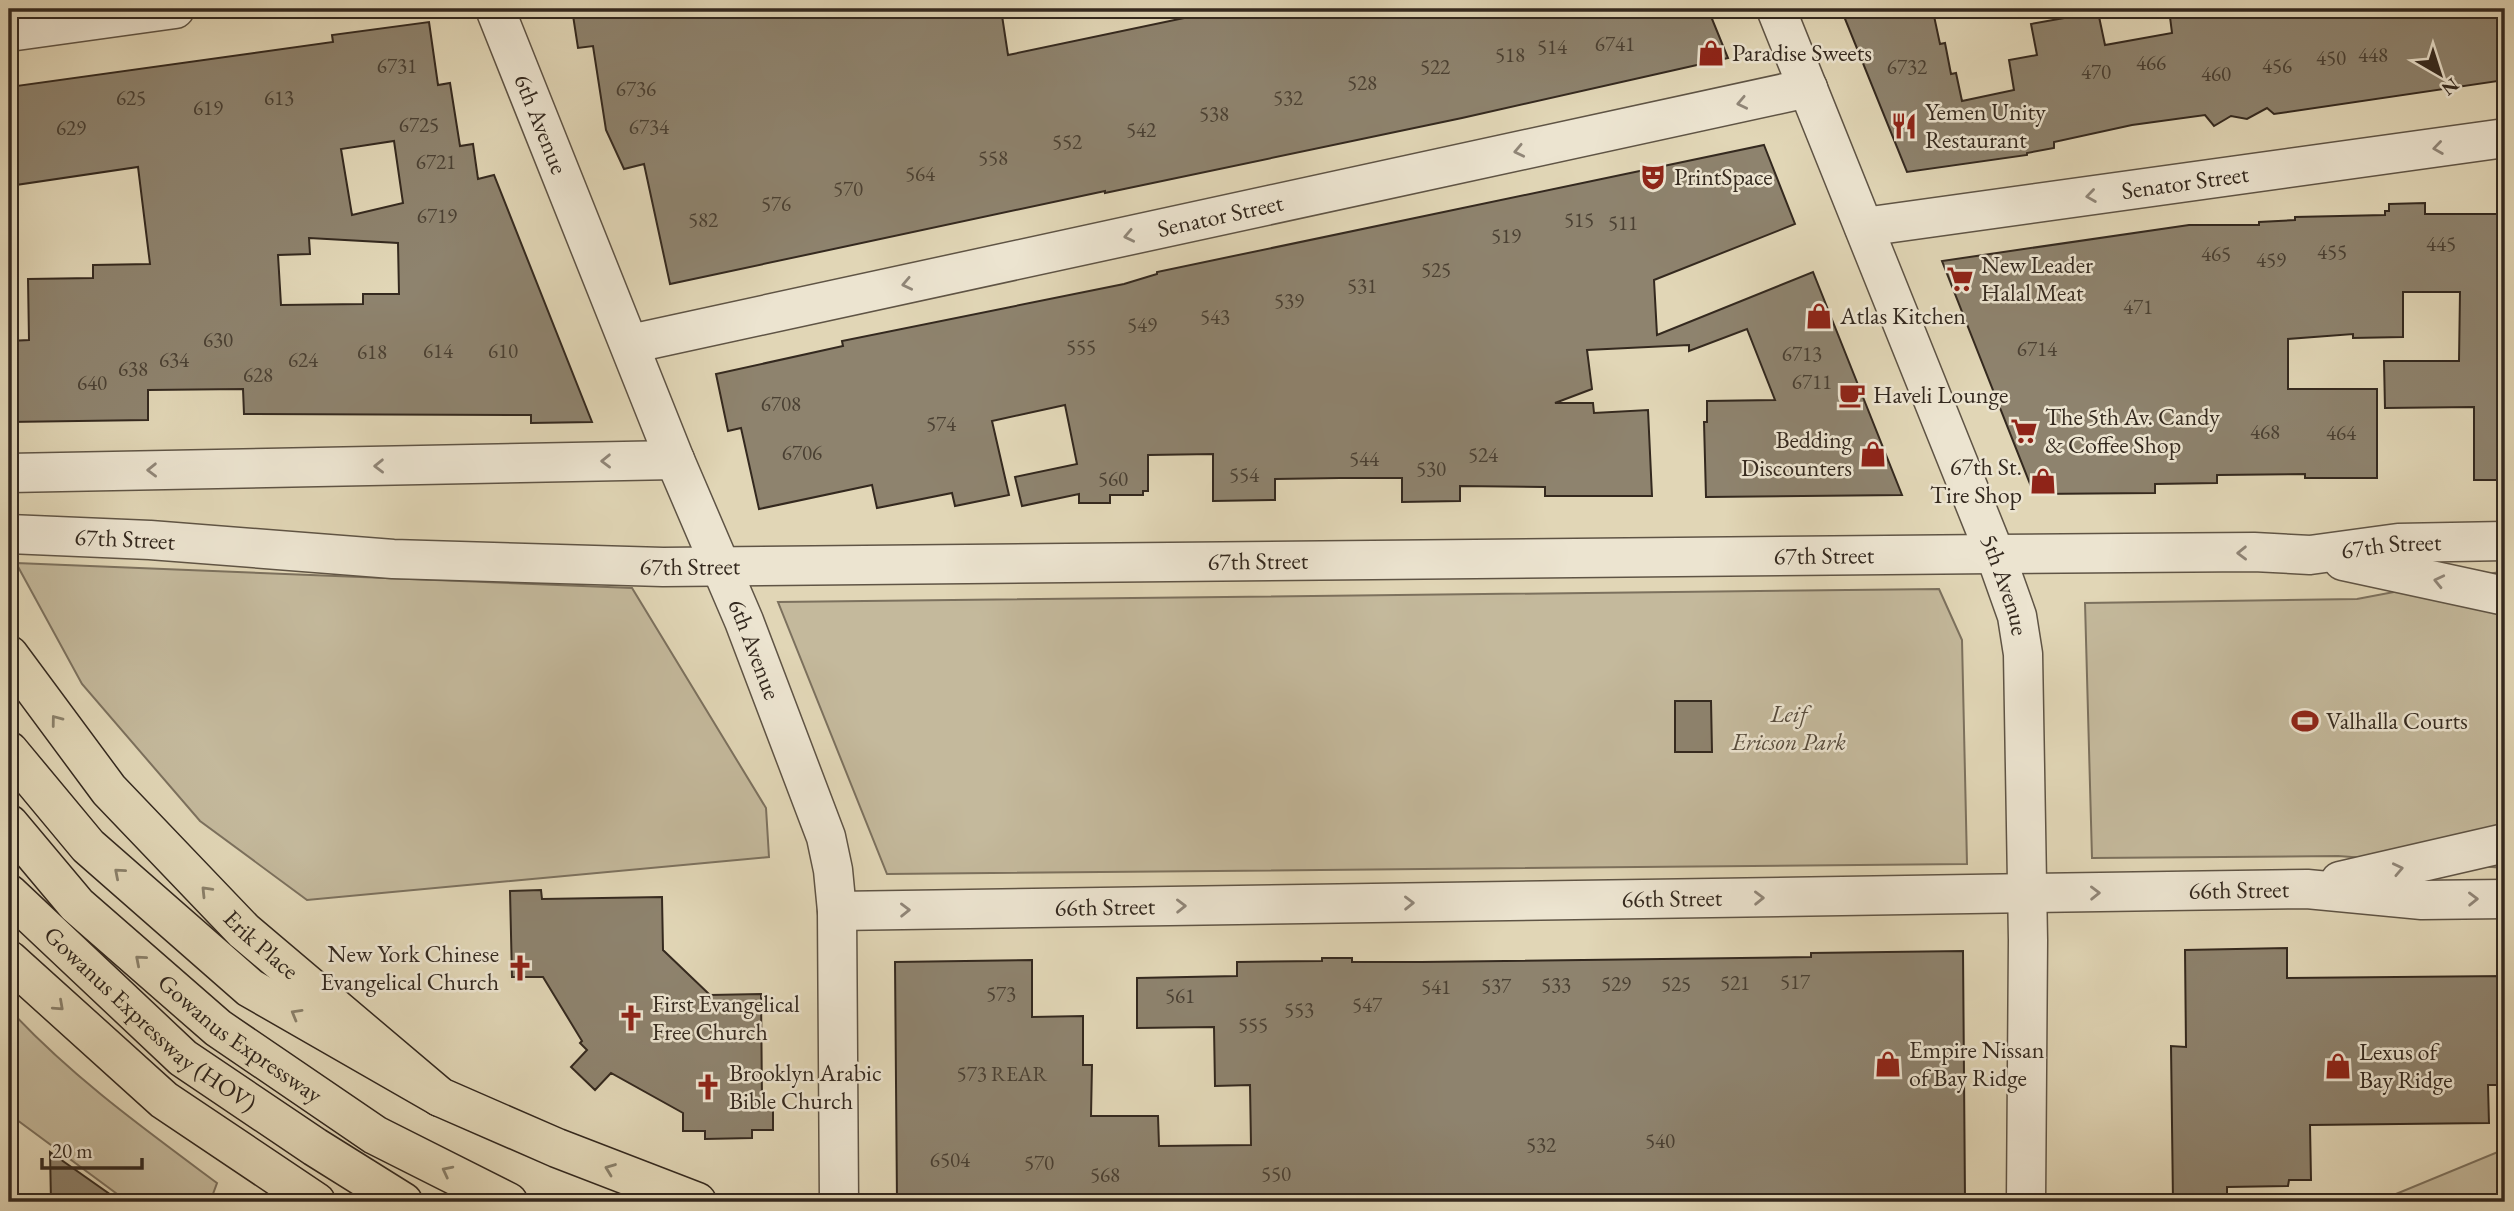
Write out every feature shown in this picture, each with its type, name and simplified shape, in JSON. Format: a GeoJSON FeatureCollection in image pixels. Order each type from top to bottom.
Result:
{"type":"FeatureCollection","features":[{"type":"Feature","properties":{"kind":"main road","name":"Erik Place"},"geometry":{"type":"LineString","coordinates":[[9,655],[109,790],[244,931],[440,1097],[557,1148],[697,1202]]}},
{"type":"Feature","properties":{"kind":"main road"},"geometry":{"type":"LineString","coordinates":[[9,751],[88,846],[250,988],[440,1097]]}},
{"type":"Feature","properties":{"kind":"main road","name":"Gowanus Expressway"},"geometry":{"type":"LineString","coordinates":[[9,824],[77,905],[218,1028],[375,1135],[508,1202]]}},
{"type":"Feature","properties":{"kind":"main road","name":"Gowanus Expressway (HOV)"},"geometry":{"type":"LineString","coordinates":[[9,894],[183,1058],[315,1147],[403,1202]]}},
{"type":"Feature","properties":{"kind":"main road"},"geometry":{"type":"LineString","coordinates":[[9,960],[164,1100],[316,1202]]}},
{"type":"Feature","properties":{"kind":"street"},"geometry":{"type":"LineString","coordinates":[[9,32],[175,9]]}},
{"type":"Feature","properties":{"kind":"street","name":"6th Avenue"},"geometry":{"type":"LineString","coordinates":[[495,9],[675,460],[744,621],[822,822],[834,870],[837,911],[839,1202]]}},
{"type":"Feature","properties":{"kind":"street","name":"5th Avenue"},"geometry":{"type":"LineString","coordinates":[[1776,9],[1995,554],[2017,616],[2023,654],[2027,894],[2026,1202]]}},
{"type":"Feature","properties":{"kind":"street","name":"Senator Street"},"geometry":{"type":"LineString","coordinates":[[630,344],[1808,88]]}},
{"type":"Feature","properties":{"kind":"street","name":"Senator Street"},"geometry":{"type":"LineString","coordinates":[[1864,227],[2505,138]]}},
{"type":"Feature","properties":{"kind":"street"},"geometry":{"type":"LineString","coordinates":[[9,473],[675,460]]}},
{"type":"Feature","properties":{"kind":"street","name":"67th Street"},"geometry":{"type":"LineString","coordinates":[[9,534],[150,540],[393,559],[663,567],[2254,552],[2311,555],[2398,543],[2505,541]]}},
{"type":"Feature","properties":{"kind":"street"},"geometry":{"type":"LineString","coordinates":[[2311,555],[2505,596]]}},
{"type":"Feature","properties":{"kind":"street"},"geometry":{"type":"LineString","coordinates":[[2307,888],[2505,843]]}},
{"type":"Feature","properties":{"kind":"street","name":"66th Street"},"geometry":{"type":"LineString","coordinates":[[837,911],[2307,888],[2422,900],[2505,899]]}},
{"type":"Feature","properties":{"kind":"green space"},"geometry":{"type":"Polygon","coordinates":[[[16,563],[632,588],[766,808],[769,857],[307,900],[200,821],[82,684],[16,563]]]}},
{"type":"Feature","properties":{"kind":"green space"},"geometry":{"type":"Polygon","coordinates":[[[2505,571],[2505,868],[2338,856],[2092,858],[2085,603],[2357,599],[2505,571]]]}},
{"type":"Feature","properties":{"kind":"green space","name":"Leif Ericson Park"},"geometry":{"type":"Polygon","coordinates":[[[1939,589],[1962,640],[1967,864],[887,874],[778,602],[1939,589]]]}},
{"type":"Feature","properties":{"kind":"green space"},"geometry":{"type":"Polygon","coordinates":[[[9,1009],[83,1079],[217,1183],[210,1202],[128,1202],[9,1114],[9,1009]]]}},
{"type":"Feature","properties":{"kind":"green space"},"geometry":{"type":"Polygon","coordinates":[[[2505,1149],[2505,1202],[2373,1202],[2379,1201],[2505,1149]]]}},
{"type":"Feature","properties":{"kind":"building"},"geometry":{"type":"Polygon","coordinates":[[[572,9],[1001,9],[1008,55],[1227,9],[1708,9],[1728,58],[1462,118],[670,284],[644,164],[624,169],[606,130],[593,46],[578,48],[572,9]]]}},
{"type":"Feature","properties":{"kind":"building"},"geometry":{"type":"Polygon","coordinates":[[[1841,9],[1928,9],[1930,17],[1934,16],[1940,44],[1945,43],[1951,74],[1956,73],[1962,101],[2014,90],[2009,60],[2037,55],[2031,24],[2098,12],[2105,45],[2172,33],[2169,9],[2505,9],[2505,80],[2274,114],[2267,108],[2247,119],[2231,116],[2214,126],[2205,115],[2132,125],[2054,142],[2054,148],[2027,155],[1907,172],[1841,9]]]}},
{"type":"Feature","properties":{"kind":"building"},"geometry":{"type":"Polygon","coordinates":[[[429,22],[438,85],[450,83],[460,146],[473,144],[478,179],[494,175],[592,422],[531,423],[531,415],[244,414],[243,389],[148,390],[148,420],[9,422],[9,341],[29,340],[28,279],[93,278],[93,265],[150,264],[138,167],[9,186],[9,87],[333,42],[332,35],[429,22]],[[394,141],[341,149],[352,215],[403,203],[394,141]],[[309,238],[310,254],[278,255],[281,305],[363,304],[363,294],[399,294],[398,243],[309,238]]]}},
{"type":"Feature","properties":{"kind":"building"},"geometry":{"type":"Polygon","coordinates":[[[1764,145],[1795,224],[1654,280],[1657,335],[1813,272],[1902,495],[1706,497],[1704,422],[1707,422],[1707,401],[1775,400],[1747,329],[1689,351],[1689,345],[1587,350],[1592,389],[1555,403],[1593,403],[1594,413],[1648,410],[1652,496],[1545,496],[1545,487],[1460,486],[1460,501],[1402,502],[1402,478],[1340,478],[1275,479],[1275,500],[1213,501],[1213,454],[1148,455],[1148,491],[1143,491],[1143,495],[1110,495],[1110,503],[1079,503],[1079,494],[1022,506],[1015,477],[1077,464],[1065,405],[992,421],[1009,495],[955,506],[952,493],[877,508],[872,485],[759,509],[741,428],[728,431],[716,374],[843,346],[842,341],[1124,284],[1157,272],[1764,145]]]}},
{"type":"Feature","properties":{"kind":"building"},"geometry":{"type":"Polygon","coordinates":[[[2425,203],[2425,214],[2505,214],[2505,480],[2474,480],[2474,407],[2385,408],[2384,361],[2459,361],[2460,292],[2403,292],[2403,337],[2353,338],[2353,334],[2288,339],[2288,389],[2377,389],[2377,478],[2305,478],[2305,474],[2217,475],[2217,483],[2155,484],[2155,493],[2034,494],[1942,261],[2189,225],[2259,225],[2259,222],[2295,220],[2295,217],[2385,215],[2385,211],[2389,211],[2389,204],[2425,203]]]}},
{"type":"Feature","properties":{"kind":"building"},"geometry":{"type":"Polygon","coordinates":[[[1675,701],[1711,701],[1712,752],[1675,752],[1675,701]]]}},
{"type":"Feature","properties":{"kind":"building"},"geometry":{"type":"Polygon","coordinates":[[[541,890],[542,899],[662,897],[663,950],[710,995],[761,994],[762,1100],[773,1100],[773,1130],[752,1130],[752,1138],[705,1139],[705,1131],[683,1131],[683,1113],[611,1073],[595,1090],[571,1067],[587,1050],[580,1043],[582,1041],[543,977],[512,977],[510,891],[541,890]]]}},
{"type":"Feature","properties":{"kind":"building","name":"Lexus of Bay Ridge"},"geometry":{"type":"Polygon","coordinates":[[[2287,948],[2287,978],[2505,976],[2505,1085],[2488,1085],[2489,1123],[2310,1125],[2311,1180],[2289,1180],[2288,1186],[2227,1187],[2227,1202],[2173,1202],[2171,1046],[2186,1047],[2185,950],[2287,948]]]}},
{"type":"Feature","properties":{"kind":"building"},"geometry":{"type":"Polygon","coordinates":[[[1963,951],[1965,1200],[897,1202],[895,962],[1032,960],[1032,1017],[1083,1016],[1083,1065],[1092,1065],[1091,1116],[1158,1116],[1159,1146],[1251,1145],[1250,1085],[1215,1086],[1214,1027],[1137,1028],[1137,978],[1237,976],[1237,962],[1322,961],[1322,958],[1352,958],[1352,962],[1421,962],[1811,957],[1811,953],[1963,951]]]}},
{"type":"Feature","properties":{"kind":"building"},"geometry":{"type":"Polygon","coordinates":[[[50,1152],[121,1202],[51,1202],[50,1152]]]}},
{"type":"Feature","properties":{"kind":"place","name":"Paradise Sweets"},"geometry":{"type":"Point","coordinates":[1711,53]}},
{"type":"Feature","properties":{"kind":"place","name":"Yemen Unity Restaurant"},"geometry":{"type":"Point","coordinates":[1904,126]}},
{"type":"Feature","properties":{"kind":"place","name":"PrintSpace"},"geometry":{"type":"Point","coordinates":[1653,177]}},
{"type":"Feature","properties":{"kind":"place","name":"New Leader Halal Meat"},"geometry":{"type":"Point","coordinates":[1960,279]}},
{"type":"Feature","properties":{"kind":"place","name":"Atlas Kitchen"},"geometry":{"type":"Point","coordinates":[1819,316]}},
{"type":"Feature","properties":{"kind":"place","name":"Haveli Lounge"},"geometry":{"type":"Point","coordinates":[1852,395]}},
{"type":"Feature","properties":{"kind":"place","name":"The 5th Av. Candy & Coffee Shop"},"geometry":{"type":"Point","coordinates":[2024,431]}},
{"type":"Feature","properties":{"kind":"place","name":"Bedding Discounters"},"geometry":{"type":"Point","coordinates":[1873,454]}},
{"type":"Feature","properties":{"kind":"place","name":"67th St. Tire Shop"},"geometry":{"type":"Point","coordinates":[2043,481]}},
{"type":"Feature","properties":{"kind":"place","name":"Valhalla Courts"},"geometry":{"type":"Point","coordinates":[2305,721]}},
{"type":"Feature","properties":{"kind":"place","name":"New York Chinese Evangelical Church"},"geometry":{"type":"Point","coordinates":[520,968]}},
{"type":"Feature","properties":{"kind":"place","name":"First Evangelical Free Church"},"geometry":{"type":"Point","coordinates":[631,1018]}},
{"type":"Feature","properties":{"kind":"place","name":"Empire Nissan of Bay Ridge"},"geometry":{"type":"Point","coordinates":[1888,1064]}},
{"type":"Feature","properties":{"kind":"place","name":"Lexus of Bay Ridge"},"geometry":{"type":"Point","coordinates":[2338,1066]}},
{"type":"Feature","properties":{"kind":"place","name":"Brooklyn Arabic Bible Church"},"geometry":{"type":"Point","coordinates":[708,1087]}}]}
